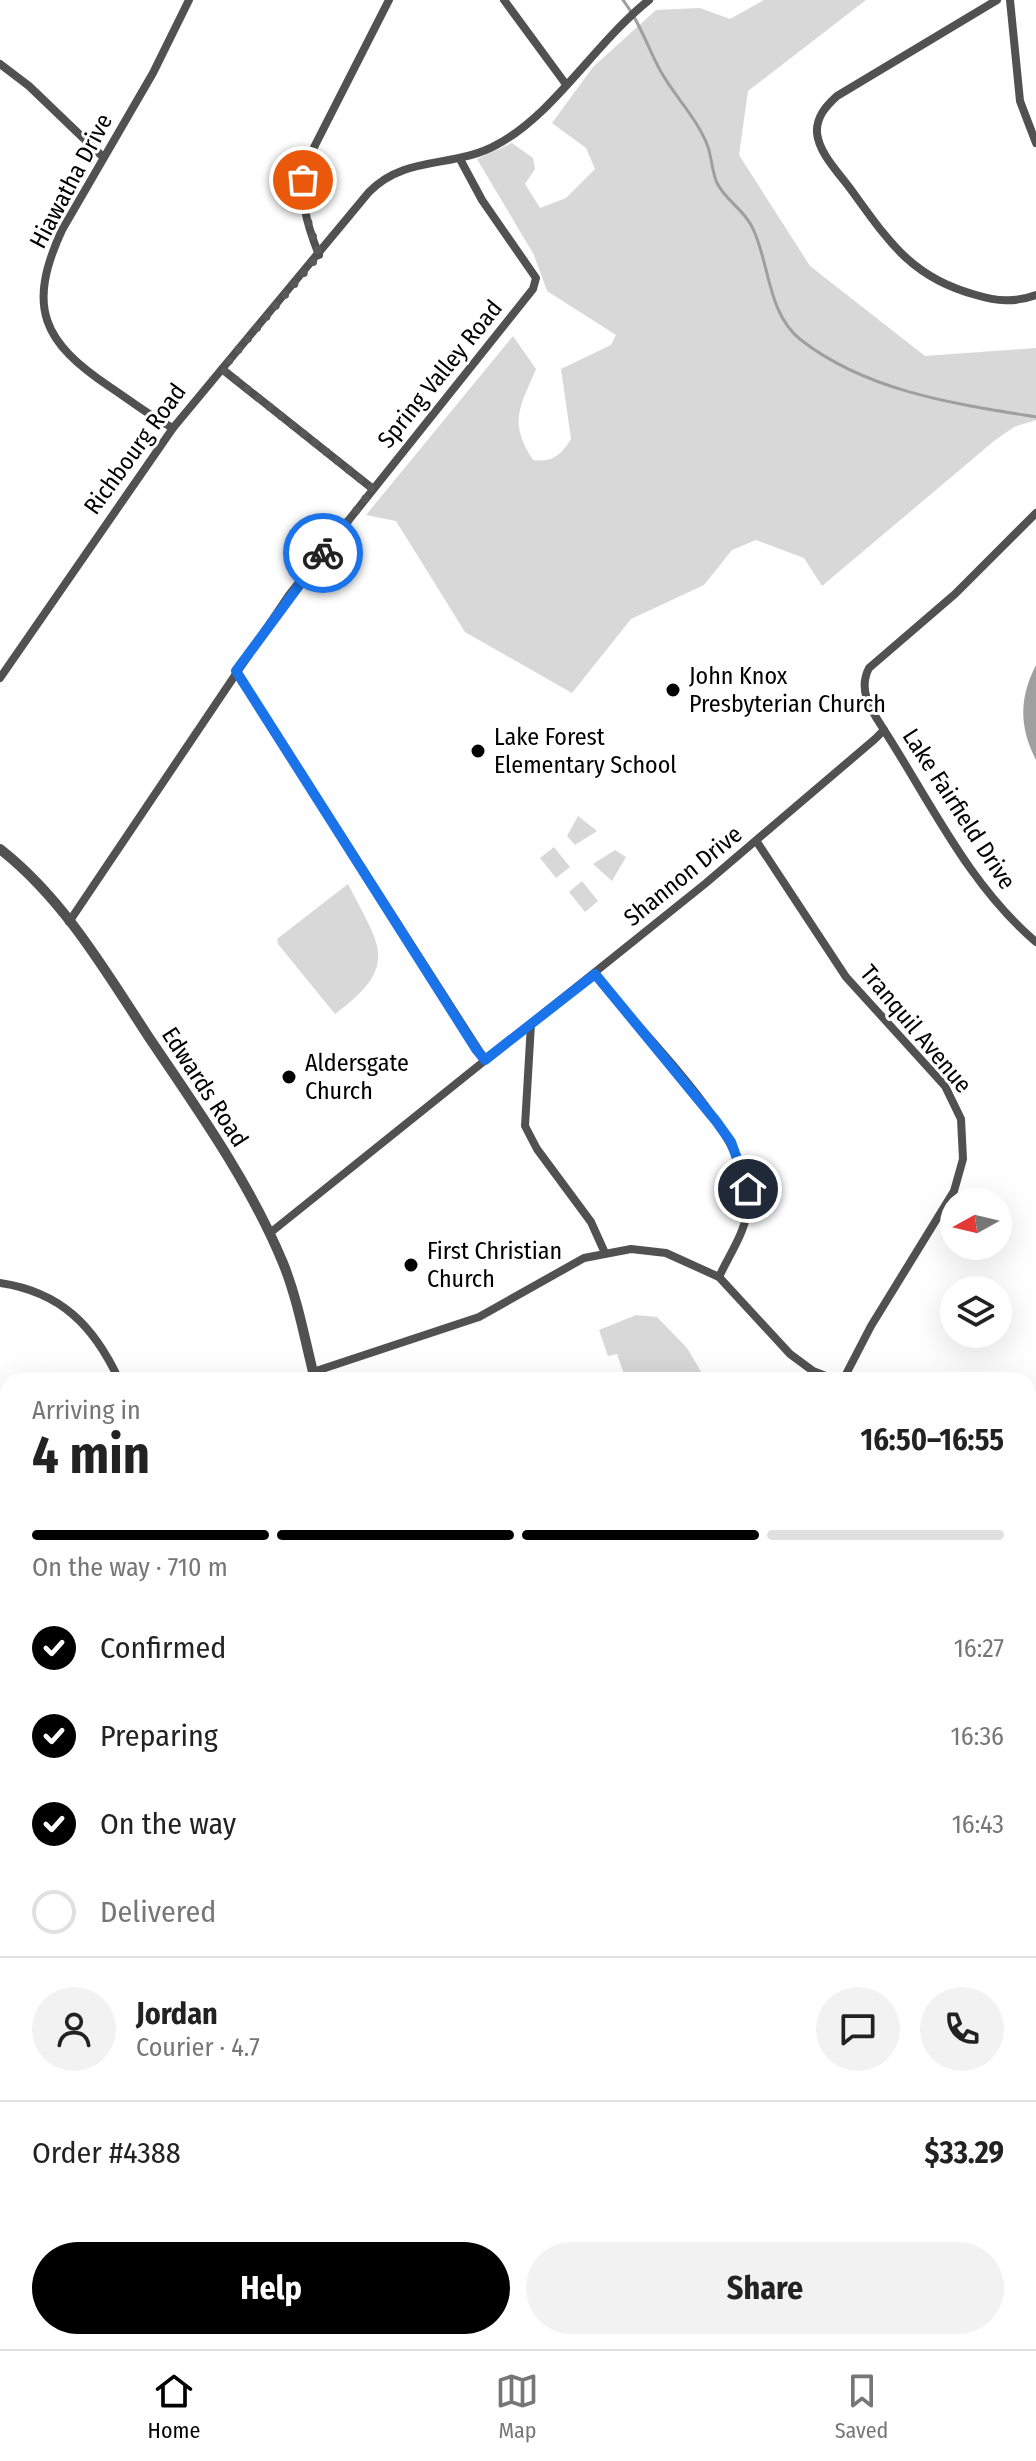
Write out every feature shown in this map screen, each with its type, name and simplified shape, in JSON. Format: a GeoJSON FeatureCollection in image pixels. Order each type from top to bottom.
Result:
{"type":"FeatureCollection","features":[{"type":"Feature","properties":{"kind":"street","name":"Hiawatha Drive"},"geometry":{"type":"LineString","coordinates":[[173,428],[71,360],[49,329],[46,285],[52,253],[103,157],[153,73],[189,0]]}},
{"type":"Feature","properties":{"kind":"street"},"geometry":{"type":"LineString","coordinates":[[319,255],[305,212],[303,180],[306,163],[389,0]]}},
{"type":"Feature","properties":{"kind":"street"},"geometry":{"type":"LineString","coordinates":[[504,0],[565,83]]}},
{"type":"Feature","properties":{"kind":"street"},"geometry":{"type":"LineString","coordinates":[[997,0],[837,96],[822,112],[817,135],[845,181],[914,268],[941,284],[989,299],[1016,301],[1036,295]]}},
{"type":"Feature","properties":{"kind":"street"},"geometry":{"type":"LineString","coordinates":[[1010,0],[1018,88],[1036,143]]}},
{"type":"Feature","properties":{"kind":"street","name":"Richbourg Road"},"geometry":{"type":"LineString","coordinates":[[0,678],[173,428],[369,192],[388,175],[416,164],[461,161],[512,135],[631,14],[648,1]]}},
{"type":"Feature","properties":{"kind":"street"},"geometry":{"type":"LineString","coordinates":[[0,64],[29,86],[103,157]]}},
{"type":"Feature","properties":{"kind":"street","name":"Spring Valley Road"},"geometry":{"type":"LineString","coordinates":[[69,922],[289,595],[536,282],[530,265],[482,200],[461,161]]}},
{"type":"Feature","properties":{"kind":"street"},"geometry":{"type":"LineString","coordinates":[[222,369],[373,489]]}},
{"type":"Feature","properties":{"kind":"street"},"geometry":{"type":"LineString","coordinates":[[884,730],[865,694],[864,679],[869,668],[955,594],[1036,513]]}},
{"type":"Feature","properties":{"kind":"street"},"geometry":{"type":"LineString","coordinates":[[236,671],[485,1060]]}},
{"type":"Feature","properties":{"kind":"street","name":"Shannon Drive"},"geometry":{"type":"LineString","coordinates":[[270,1233],[757,842],[884,730]]}},
{"type":"Feature","properties":{"kind":"street","name":"Lake Fairfield Drive"},"geometry":{"type":"LineString","coordinates":[[884,730],[979,880],[1005,914],[1036,942]]}},
{"type":"Feature","properties":{"kind":"street","name":"Tranquil Avenue"},"geometry":{"type":"LineString","coordinates":[[757,842],[846,977],[945,1086],[961,1119],[963,1159],[954,1191],[871,1326],[847,1372]]}},
{"type":"Feature","properties":{"kind":"street","name":"Edwards Road"},"geometry":{"type":"LineString","coordinates":[[0,849],[31,876],[69,922],[203,1117],[270,1233],[292,1291],[313,1372]]}},
{"type":"Feature","properties":{"kind":"street"},"geometry":{"type":"LineString","coordinates":[[595,974],[716,1121],[738,1157],[748,1189],[747,1214],[719,1277]]}},
{"type":"Feature","properties":{"kind":"street"},"geometry":{"type":"LineString","coordinates":[[531,1024],[525,1126],[537,1149],[591,1222],[605,1253]]}},
{"type":"Feature","properties":{"kind":"street"},"geometry":{"type":"LineString","coordinates":[[325,1372],[479,1317],[562,1267],[605,1253],[631,1249],[666,1253],[719,1277],[790,1354],[816,1372]]}},
{"type":"Feature","properties":{"kind":"street"},"geometry":{"type":"LineString","coordinates":[[0,1283],[48,1296],[73,1312],[98,1340],[115,1372]]}},
{"type":"Feature","properties":{"kind":"shaded area"},"geometry":{"type":"Polygon","coordinates":[[[764,0],[866,0],[748,91],[739,155],[810,266],[925,356],[1036,348],[1036,420],[1014,427],[994,441],[822,586],[804,558],[756,540],[732,550],[704,585],[631,619],[572,693],[465,632],[396,521],[366,515],[513,336],[536,369],[519,414],[525,447],[533,460],[555,457],[571,439],[561,369],[611,345],[616,335],[547,291],[534,255],[477,159],[512,143],[533,158],[535,169],[525,184],[540,208],[566,198],[595,169],[586,148],[552,123],[593,67],[656,10],[700,8],[730,19],[764,0]]]}},
{"type":"Feature","properties":{"kind":"shaded area"},"geometry":{"type":"Polygon","coordinates":[[[1036,665],[1036,760],[1026,736],[1023,712],[1026,689],[1036,665]]]}},
{"type":"Feature","properties":{"kind":"shaded area"},"geometry":{"type":"Polygon","coordinates":[[[578,816],[597,831],[575,845],[567,836],[578,816]]]}},
{"type":"Feature","properties":{"kind":"shaded area"},"geometry":{"type":"Polygon","coordinates":[[[554,847],[570,867],[556,878],[540,858],[554,847]]]}},
{"type":"Feature","properties":{"kind":"shaded area"},"geometry":{"type":"Polygon","coordinates":[[[615,850],[626,857],[612,881],[593,864],[615,850]]]}},
{"type":"Feature","properties":{"kind":"shaded area"},"geometry":{"type":"Polygon","coordinates":[[[582,881],[598,901],[585,912],[569,892],[582,881]]]}},
{"type":"Feature","properties":{"kind":"shaded area"},"geometry":{"type":"Polygon","coordinates":[[[348,884],[375,940],[377,968],[356,997],[335,1014],[277,939],[348,884]]]}},
{"type":"Feature","properties":{"kind":"shaded area"},"geometry":{"type":"Polygon","coordinates":[[[636,1315],[657,1317],[687,1348],[701,1372],[623,1372],[617,1354],[608,1356],[599,1330],[636,1315]]]}},
{"type":"Feature","properties":{"kind":"waterway"},"geometry":{"type":"LineString","coordinates":[[623,0],[666,80],[704,137],[717,183],[750,224],[776,304],[790,329],[827,358],[884,384],[944,401],[1036,417]]}},
{"type":"Feature","properties":{"kind":"way so far"},"geometry":{"type":"LineString","coordinates":[[303,180],[305,212],[319,255],[222,369],[373,489],[323,553]]}},
{"type":"Feature","properties":{"kind":"place","name":"John Knox Presbyterian Church"},"geometry":{"type":"Point","coordinates":[673,690]}},
{"type":"Feature","properties":{"kind":"place","name":"Lake Forest Elementary School"},"geometry":{"type":"Point","coordinates":[478,751]}},
{"type":"Feature","properties":{"kind":"place","name":"Aldersgate Church"},"geometry":{"type":"Point","coordinates":[289,1077]}},
{"type":"Feature","properties":{"kind":"place","name":"First Christian Church"},"geometry":{"type":"Point","coordinates":[411,1265]}},
{"type":"Feature","properties":{"kind":"route"},"geometry":{"type":"LineString","coordinates":[[323,553],[289,595],[236,671],[476,1049],[485,1060],[595,974],[731,1142],[748,1189]]}}]}
